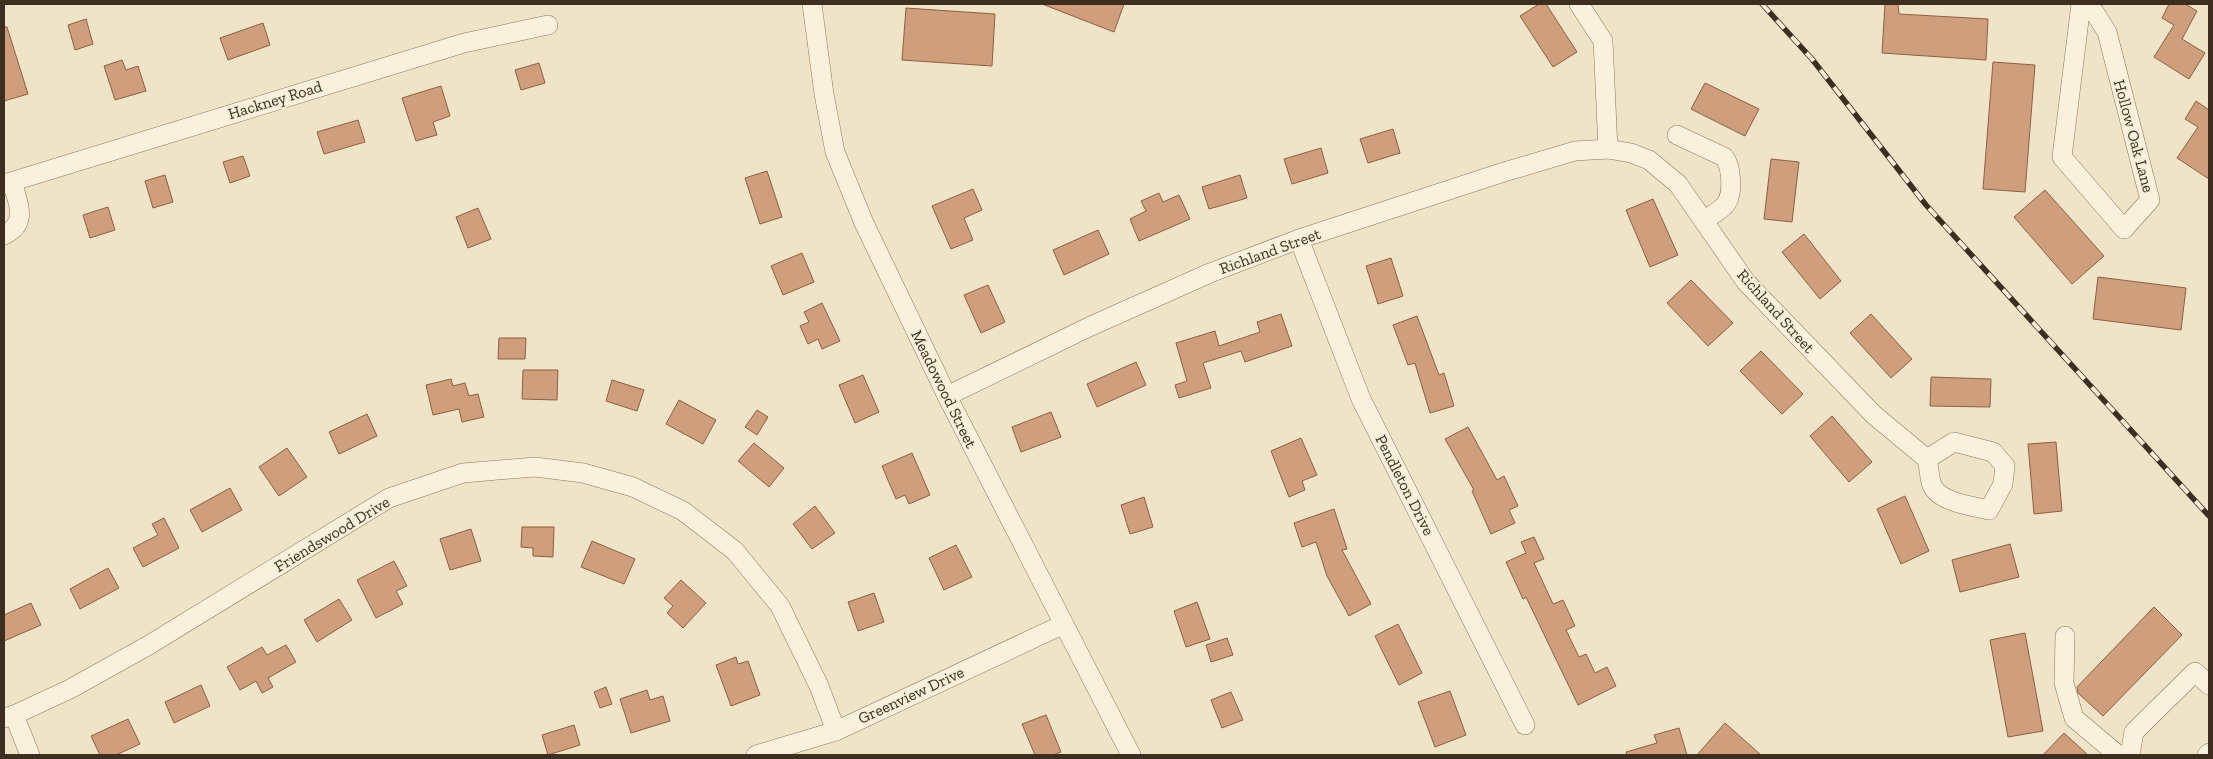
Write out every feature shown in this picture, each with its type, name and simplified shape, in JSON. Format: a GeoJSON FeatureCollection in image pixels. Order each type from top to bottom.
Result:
{"type":"FeatureCollection","features":[{"type":"Feature","properties":{"kind":"street","name":"Meadowood Street"},"geometry":{"type":"LineString","coordinates":[[812,4],[824,94],[835,152],[864,223],[947,396],[1062,625],[1131,755]]}},
{"type":"Feature","properties":{"kind":"street"},"geometry":{"type":"LineString","coordinates":[[1579,4],[1603,41],[1608,149]]}},
{"type":"Feature","properties":{"kind":"street","name":"Hollow Oak Lane"},"geometry":{"type":"LineString","coordinates":[[2081,4],[2095,13],[2107,32],[2150,200],[2124,230],[2062,157],[2081,4]]}},
{"type":"Feature","properties":{"kind":"street","name":"Hackney Road"},"geometry":{"type":"LineString","coordinates":[[8,183],[464,43],[548,25]]}},
{"type":"Feature","properties":{"kind":"street"},"geometry":{"type":"LineString","coordinates":[[1676,135],[1724,156],[1729,163],[1731,172],[1728,199],[1724,206],[1704,221]]}},
{"type":"Feature","properties":{"kind":"street","name":"Richland Street"},"geometry":{"type":"LineString","coordinates":[[947,396],[1091,326],[1210,273],[1299,239],[1504,172],[1566,154],[1608,149],[1631,153],[1649,160],[1665,171],[1678,184],[1746,282],[1874,415],[1927,459]]}},
{"type":"Feature","properties":{"kind":"street"},"geometry":{"type":"LineString","coordinates":[[4,235],[14,229],[20,219],[20,211],[8,183]]}},
{"type":"Feature","properties":{"kind":"street","name":"Pendleton Drive"},"geometry":{"type":"LineString","coordinates":[[1299,239],[1361,399],[1525,725]]}},
{"type":"Feature","properties":{"kind":"street","name":"Friendswood Drive"},"geometry":{"type":"LineString","coordinates":[[9,717],[70,689],[148,645],[390,498],[463,473],[535,467],[584,473],[633,487],[683,511],[734,551],[780,606],[819,686],[836,730]]}},
{"type":"Feature","properties":{"kind":"street","name":"Greenview Drive"},"geometry":{"type":"LineString","coordinates":[[756,755],[836,730],[1062,625]]}},
{"type":"Feature","properties":{"kind":"street"},"geometry":{"type":"LineString","coordinates":[[2065,636],[2064,683],[2074,718],[2118,755]]}},
{"type":"Feature","properties":{"kind":"street"},"geometry":{"type":"LineString","coordinates":[[2130,755],[2134,732],[2195,672],[2209,685]]}},
{"type":"Feature","properties":{"kind":"street"},"geometry":{"type":"LineString","coordinates":[[9,717],[30,755]]}},
{"type":"Feature","properties":{"kind":"building"},"geometry":{"type":"Polygon","coordinates":[[[1042,4],[1124,4],[1114,32],[1042,4]]]}},
{"type":"Feature","properties":{"kind":"building"},"geometry":{"type":"Polygon","coordinates":[[[1539,4],[1546,4],[1577,52],[1553,67],[1520,16],[1539,4]]]}},
{"type":"Feature","properties":{"kind":"building"},"geometry":{"type":"Polygon","coordinates":[[[1885,4],[1898,4],[1899,14],[1988,19],[1986,60],[1882,53],[1885,4]]]}},
{"type":"Feature","properties":{"kind":"building"},"geometry":{"type":"Polygon","coordinates":[[[2169,4],[2185,4],[2197,11],[2182,39],[2205,53],[2189,79],[2154,57],[2174,25],[2162,18],[2169,4]]]}},
{"type":"Feature","properties":{"kind":"building"},"geometry":{"type":"Polygon","coordinates":[[[906,8],[995,14],[992,66],[902,60],[906,8]]]}},
{"type":"Feature","properties":{"kind":"building"},"geometry":{"type":"Polygon","coordinates":[[[86,19],[93,44],[75,50],[68,25],[86,19]]]}},
{"type":"Feature","properties":{"kind":"building"},"geometry":{"type":"Polygon","coordinates":[[[263,23],[270,45],[228,60],[220,38],[263,23]]]}},
{"type":"Feature","properties":{"kind":"building"},"geometry":{"type":"Polygon","coordinates":[[[4,27],[7,27],[28,94],[4,101],[4,27]]]}},
{"type":"Feature","properties":{"kind":"building"},"geometry":{"type":"Polygon","coordinates":[[[122,60],[126,70],[138,66],[146,91],[115,100],[104,66],[122,60]]]}},
{"type":"Feature","properties":{"kind":"building"},"geometry":{"type":"Polygon","coordinates":[[[1993,62],[2035,65],[2025,192],[1983,189],[1993,62]]]}},
{"type":"Feature","properties":{"kind":"building"},"geometry":{"type":"Polygon","coordinates":[[[539,63],[545,83],[521,90],[515,70],[539,63]]]}},
{"type":"Feature","properties":{"kind":"building"},"geometry":{"type":"Polygon","coordinates":[[[1705,83],[1759,109],[1745,136],[1691,109],[1705,83]]]}},
{"type":"Feature","properties":{"kind":"building"},"geometry":{"type":"Polygon","coordinates":[[[441,86],[450,116],[433,122],[437,135],[416,141],[402,98],[441,86]]]}},
{"type":"Feature","properties":{"kind":"building"},"geometry":{"type":"Polygon","coordinates":[[[2196,101],[2209,110],[2209,179],[2177,158],[2198,127],[2185,119],[2196,101]]]}},
{"type":"Feature","properties":{"kind":"building"},"geometry":{"type":"Polygon","coordinates":[[[358,120],[365,142],[324,154],[317,132],[358,120]]]}},
{"type":"Feature","properties":{"kind":"building"},"geometry":{"type":"Polygon","coordinates":[[[1393,129],[1400,153],[1368,163],[1360,139],[1393,129]]]}},
{"type":"Feature","properties":{"kind":"building"},"geometry":{"type":"Polygon","coordinates":[[[1321,148],[1328,173],[1292,184],[1284,159],[1321,148]]]}},
{"type":"Feature","properties":{"kind":"building"},"geometry":{"type":"Polygon","coordinates":[[[243,156],[250,176],[230,183],[223,162],[243,156]]]}},
{"type":"Feature","properties":{"kind":"building"},"geometry":{"type":"Polygon","coordinates":[[[1771,159],[1799,162],[1792,222],[1764,219],[1771,159]]]}},
{"type":"Feature","properties":{"kind":"building"},"geometry":{"type":"Polygon","coordinates":[[[767,171],[782,217],[760,224],[745,178],[767,171]]]}},
{"type":"Feature","properties":{"kind":"building"},"geometry":{"type":"Polygon","coordinates":[[[165,175],[173,202],[153,208],[145,181],[165,175]]]}},
{"type":"Feature","properties":{"kind":"building"},"geometry":{"type":"Polygon","coordinates":[[[1240,175],[1247,198],[1209,209],[1202,187],[1240,175]]]}},
{"type":"Feature","properties":{"kind":"building"},"geometry":{"type":"Polygon","coordinates":[[[973,189],[982,210],[964,218],[973,240],[951,249],[932,206],[973,189]]]}},
{"type":"Feature","properties":{"kind":"building"},"geometry":{"type":"Polygon","coordinates":[[[2045,190],[2104,256],[2072,284],[2014,217],[2045,190]]]}},
{"type":"Feature","properties":{"kind":"building"},"geometry":{"type":"Polygon","coordinates":[[[1159,193],[1163,202],[1179,195],[1190,219],[1139,241],[1130,219],[1146,211],[1141,201],[1159,193]]]}},
{"type":"Feature","properties":{"kind":"building"},"geometry":{"type":"Polygon","coordinates":[[[1653,199],[1678,255],[1650,267],[1626,210],[1653,199]]]}},
{"type":"Feature","properties":{"kind":"building"},"geometry":{"type":"Polygon","coordinates":[[[108,207],[115,230],[90,238],[83,215],[108,207]]]}},
{"type":"Feature","properties":{"kind":"building"},"geometry":{"type":"Polygon","coordinates":[[[478,208],[491,239],[468,248],[456,217],[478,208]]]}},
{"type":"Feature","properties":{"kind":"building"},"geometry":{"type":"Polygon","coordinates":[[[1098,230],[1109,254],[1064,275],[1053,250],[1098,230]]]}},
{"type":"Feature","properties":{"kind":"building"},"geometry":{"type":"Polygon","coordinates":[[[1804,234],[1841,281],[1820,299],[1782,252],[1804,234]]]}},
{"type":"Feature","properties":{"kind":"building"},"geometry":{"type":"Polygon","coordinates":[[[802,253],[814,282],[783,295],[771,266],[802,253]]]}},
{"type":"Feature","properties":{"kind":"building"},"geometry":{"type":"Polygon","coordinates":[[[1391,258],[1403,296],[1378,304],[1366,266],[1391,258]]]}},
{"type":"Feature","properties":{"kind":"building"},"geometry":{"type":"Polygon","coordinates":[[[2098,277],[2186,288],[2181,330],[2093,319],[2098,277]]]}},
{"type":"Feature","properties":{"kind":"building"},"geometry":{"type":"Polygon","coordinates":[[[1691,280],[1733,323],[1708,346],[1667,303],[1691,280]]]}},
{"type":"Feature","properties":{"kind":"building"},"geometry":{"type":"Polygon","coordinates":[[[988,285],[1005,322],[981,333],[964,295],[988,285]]]}},
{"type":"Feature","properties":{"kind":"building"},"geometry":{"type":"Polygon","coordinates":[[[822,303],[840,341],[822,349],[818,339],[808,344],[800,326],[809,322],[804,312],[822,303]]]}},
{"type":"Feature","properties":{"kind":"building"},"geometry":{"type":"Polygon","coordinates":[[[1281,314],[1292,346],[1245,362],[1241,351],[1203,363],[1211,388],[1179,398],[1175,385],[1187,381],[1176,343],[1215,331],[1219,346],[1260,332],[1257,322],[1281,314]]]}},
{"type":"Feature","properties":{"kind":"building"},"geometry":{"type":"Polygon","coordinates":[[[1871,314],[1912,359],[1891,378],[1850,333],[1871,314]]]}},
{"type":"Feature","properties":{"kind":"building"},"geometry":{"type":"Polygon","coordinates":[[[1417,316],[1439,375],[1444,373],[1454,406],[1430,413],[1415,363],[1408,365],[1393,325],[1417,316]]]}},
{"type":"Feature","properties":{"kind":"building"},"geometry":{"type":"Polygon","coordinates":[[[499,338],[526,338],[525,359],[498,359],[499,338]]]}},
{"type":"Feature","properties":{"kind":"building"},"geometry":{"type":"Polygon","coordinates":[[[1761,351],[1803,394],[1782,414],[1740,371],[1761,351]]]}},
{"type":"Feature","properties":{"kind":"building"},"geometry":{"type":"Polygon","coordinates":[[[1136,362],[1146,385],[1097,407],[1087,384],[1136,362]]]}},
{"type":"Feature","properties":{"kind":"building"},"geometry":{"type":"Polygon","coordinates":[[[523,370],[558,370],[557,400],[522,399],[523,370]]]}},
{"type":"Feature","properties":{"kind":"building"},"geometry":{"type":"Polygon","coordinates":[[[863,375],[879,412],[855,423],[839,385],[863,375]]]}},
{"type":"Feature","properties":{"kind":"building"},"geometry":{"type":"Polygon","coordinates":[[[1931,377],[1991,379],[1990,407],[1930,406],[1931,377]]]}},
{"type":"Feature","properties":{"kind":"building"},"geometry":{"type":"Polygon","coordinates":[[[451,379],[453,386],[465,383],[469,396],[478,394],[484,417],[462,422],[459,409],[433,415],[426,385],[451,379]]]}},
{"type":"Feature","properties":{"kind":"building"},"geometry":{"type":"Polygon","coordinates":[[[612,380],[644,390],[637,411],[606,401],[612,380]]]}},
{"type":"Feature","properties":{"kind":"building"},"geometry":{"type":"Polygon","coordinates":[[[679,400],[716,420],[703,444],[666,424],[679,400]]]}},
{"type":"Feature","properties":{"kind":"building"},"geometry":{"type":"Polygon","coordinates":[[[757,410],[768,417],[757,435],[745,427],[757,410]]]}},
{"type":"Feature","properties":{"kind":"building"},"geometry":{"type":"Polygon","coordinates":[[[1051,412],[1061,437],[1021,452],[1012,427],[1051,412]]]}},
{"type":"Feature","properties":{"kind":"building"},"geometry":{"type":"Polygon","coordinates":[[[367,414],[377,436],[339,454],[329,432],[367,414]]]}},
{"type":"Feature","properties":{"kind":"building"},"geometry":{"type":"Polygon","coordinates":[[[1832,416],[1872,462],[1849,482],[1810,436],[1832,416]]]}},
{"type":"Feature","properties":{"kind":"building"},"geometry":{"type":"Polygon","coordinates":[[[1468,427],[1497,480],[1504,476],[1518,506],[1509,510],[1515,523],[1491,534],[1472,491],[1474,490],[1445,439],[1468,427]]]}},
{"type":"Feature","properties":{"kind":"building"},"geometry":{"type":"Polygon","coordinates":[[[1301,438],[1317,475],[1302,481],[1305,490],[1289,497],[1271,451],[1301,438]]]}},
{"type":"Feature","properties":{"kind":"building"},"geometry":{"type":"Polygon","coordinates":[[[2056,442],[2062,511],[2034,514],[2028,444],[2056,442]]]}},
{"type":"Feature","properties":{"kind":"building"},"geometry":{"type":"Polygon","coordinates":[[[754,443],[784,468],[769,487],[738,461],[754,443]]]}},
{"type":"Feature","properties":{"kind":"building"},"geometry":{"type":"Polygon","coordinates":[[[287,448],[307,477],[279,496],[259,467],[287,448]]]}},
{"type":"Feature","properties":{"kind":"building"},"geometry":{"type":"Polygon","coordinates":[[[912,453],[930,495],[909,504],[905,495],[896,499],[882,466],[912,453]]]}},
{"type":"Feature","properties":{"kind":"building"},"geometry":{"type":"Polygon","coordinates":[[[230,488],[242,510],[202,532],[190,510],[230,488]]]}},
{"type":"Feature","properties":{"kind":"building"},"geometry":{"type":"Polygon","coordinates":[[[1905,496],[1929,551],[1901,564],[1877,509],[1905,496]]]}},
{"type":"Feature","properties":{"kind":"building"},"geometry":{"type":"Polygon","coordinates":[[[1144,497],[1153,527],[1130,534],[1121,505],[1144,497]]]}},
{"type":"Feature","properties":{"kind":"building"},"geometry":{"type":"Polygon","coordinates":[[[815,506],[835,533],[812,549],[793,524],[815,506]]]}},
{"type":"Feature","properties":{"kind":"building"},"geometry":{"type":"Polygon","coordinates":[[[1334,509],[1347,549],[1342,550],[1371,604],[1349,616],[1327,576],[1316,542],[1302,547],[1294,523],[1334,509]]]}},
{"type":"Feature","properties":{"kind":"building"},"geometry":{"type":"Polygon","coordinates":[[[164,518],[179,548],[143,567],[133,548],[158,535],[152,524],[164,518]]]}},
{"type":"Feature","properties":{"kind":"building"},"geometry":{"type":"Polygon","coordinates":[[[522,527],[554,527],[553,557],[533,556],[533,548],[521,547],[522,527]]]}},
{"type":"Feature","properties":{"kind":"building"},"geometry":{"type":"Polygon","coordinates":[[[471,529],[481,561],[450,570],[440,539],[471,529]]]}},
{"type":"Feature","properties":{"kind":"building"},"geometry":{"type":"Polygon","coordinates":[[[1534,537],[1544,559],[1534,563],[1553,604],[1563,600],[1575,626],[1566,630],[1579,657],[1586,654],[1595,673],[1607,667],[1616,686],[1578,705],[1526,597],[1523,599],[1506,562],[1526,553],[1521,542],[1534,537]]]}},
{"type":"Feature","properties":{"kind":"building"},"geometry":{"type":"Polygon","coordinates":[[[592,541],[635,559],[624,584],[581,567],[592,541]]]}},
{"type":"Feature","properties":{"kind":"building"},"geometry":{"type":"Polygon","coordinates":[[[2010,544],[2019,577],[1960,592],[1952,560],[2010,544]]]}},
{"type":"Feature","properties":{"kind":"building"},"geometry":{"type":"Polygon","coordinates":[[[956,545],[972,577],[944,590],[929,558],[956,545]]]}},
{"type":"Feature","properties":{"kind":"building"},"geometry":{"type":"Polygon","coordinates":[[[394,561],[407,586],[396,591],[403,604],[376,618],[357,580],[394,561]]]}},
{"type":"Feature","properties":{"kind":"building"},"geometry":{"type":"Polygon","coordinates":[[[108,568],[119,588],[80,609],[70,589],[108,568]]]}},
{"type":"Feature","properties":{"kind":"building"},"geometry":{"type":"Polygon","coordinates":[[[681,580],[706,603],[683,628],[667,613],[673,606],[664,598],[681,580]]]}},
{"type":"Feature","properties":{"kind":"building"},"geometry":{"type":"Polygon","coordinates":[[[874,593],[884,622],[858,631],[848,602],[874,593]]]}},
{"type":"Feature","properties":{"kind":"building"},"geometry":{"type":"Polygon","coordinates":[[[339,599],[352,620],[317,642],[304,620],[339,599]]]}},
{"type":"Feature","properties":{"kind":"building"},"geometry":{"type":"Polygon","coordinates":[[[1197,602],[1210,639],[1186,647],[1174,611],[1197,602]]]}},
{"type":"Feature","properties":{"kind":"building"},"geometry":{"type":"Polygon","coordinates":[[[31,603],[41,625],[4,641],[4,615],[31,603]]]}},
{"type":"Feature","properties":{"kind":"building"},"geometry":{"type":"Polygon","coordinates":[[[2154,607],[2182,635],[2103,716],[2078,693],[2077,687],[2154,607]]]}},
{"type":"Feature","properties":{"kind":"building"},"geometry":{"type":"Polygon","coordinates":[[[1398,624],[1422,673],[1399,685],[1375,636],[1398,624]]]}},
{"type":"Feature","properties":{"kind":"building"},"geometry":{"type":"Polygon","coordinates":[[[2025,633],[2043,731],[2008,737],[1990,640],[2025,633]]]}},
{"type":"Feature","properties":{"kind":"building"},"geometry":{"type":"Polygon","coordinates":[[[1227,638],[1233,655],[1211,662],[1206,645],[1227,638]]]}},
{"type":"Feature","properties":{"kind":"building"},"geometry":{"type":"Polygon","coordinates":[[[286,645],[296,662],[268,678],[273,687],[262,693],[256,681],[240,690],[227,667],[262,647],[267,655],[286,645]]]}},
{"type":"Feature","properties":{"kind":"building"},"geometry":{"type":"Polygon","coordinates":[[[736,657],[738,664],[748,661],[760,695],[731,706],[716,665],[736,657]]]}},
{"type":"Feature","properties":{"kind":"building"},"geometry":{"type":"Polygon","coordinates":[[[201,685],[210,706],[174,723],[165,702],[201,685]]]}},
{"type":"Feature","properties":{"kind":"building"},"geometry":{"type":"Polygon","coordinates":[[[606,687],[612,704],[600,708],[594,692],[606,687]]]}},
{"type":"Feature","properties":{"kind":"building"},"geometry":{"type":"Polygon","coordinates":[[[647,690],[650,700],[663,696],[670,721],[631,733],[620,699],[647,690]]]}},
{"type":"Feature","properties":{"kind":"building"},"geometry":{"type":"Polygon","coordinates":[[[1450,691],[1466,735],[1435,747],[1418,702],[1450,691]]]}},
{"type":"Feature","properties":{"kind":"building"},"geometry":{"type":"Polygon","coordinates":[[[1231,692],[1243,720],[1222,728],[1211,700],[1231,692]]]}},
{"type":"Feature","properties":{"kind":"building"},"geometry":{"type":"Polygon","coordinates":[[[1046,715],[1061,752],[1053,755],[1035,755],[1022,724],[1046,715]]]}},
{"type":"Feature","properties":{"kind":"building"},"geometry":{"type":"Polygon","coordinates":[[[128,719],[140,744],[116,755],[100,755],[91,736],[128,719]]]}},
{"type":"Feature","properties":{"kind":"building"},"geometry":{"type":"Polygon","coordinates":[[[1725,723],[1761,755],[1697,755],[1725,723]]]}},
{"type":"Feature","properties":{"kind":"building"},"geometry":{"type":"Polygon","coordinates":[[[574,725],[580,745],[548,755],[542,735],[574,725]]]}},
{"type":"Feature","properties":{"kind":"building"},"geometry":{"type":"Polygon","coordinates":[[[1679,728],[1687,755],[1627,755],[1626,752],[1657,743],[1654,735],[1679,728]]]}},
{"type":"Feature","properties":{"kind":"building"},"geometry":{"type":"Polygon","coordinates":[[[2064,733],[2088,755],[2043,755],[2064,733]]]}},
{"type":"Feature","properties":{"kind":"railway"},"geometry":{"type":"LineString","coordinates":[[1762,4],[1812,59],[1926,205],[2209,516]]}}]}
